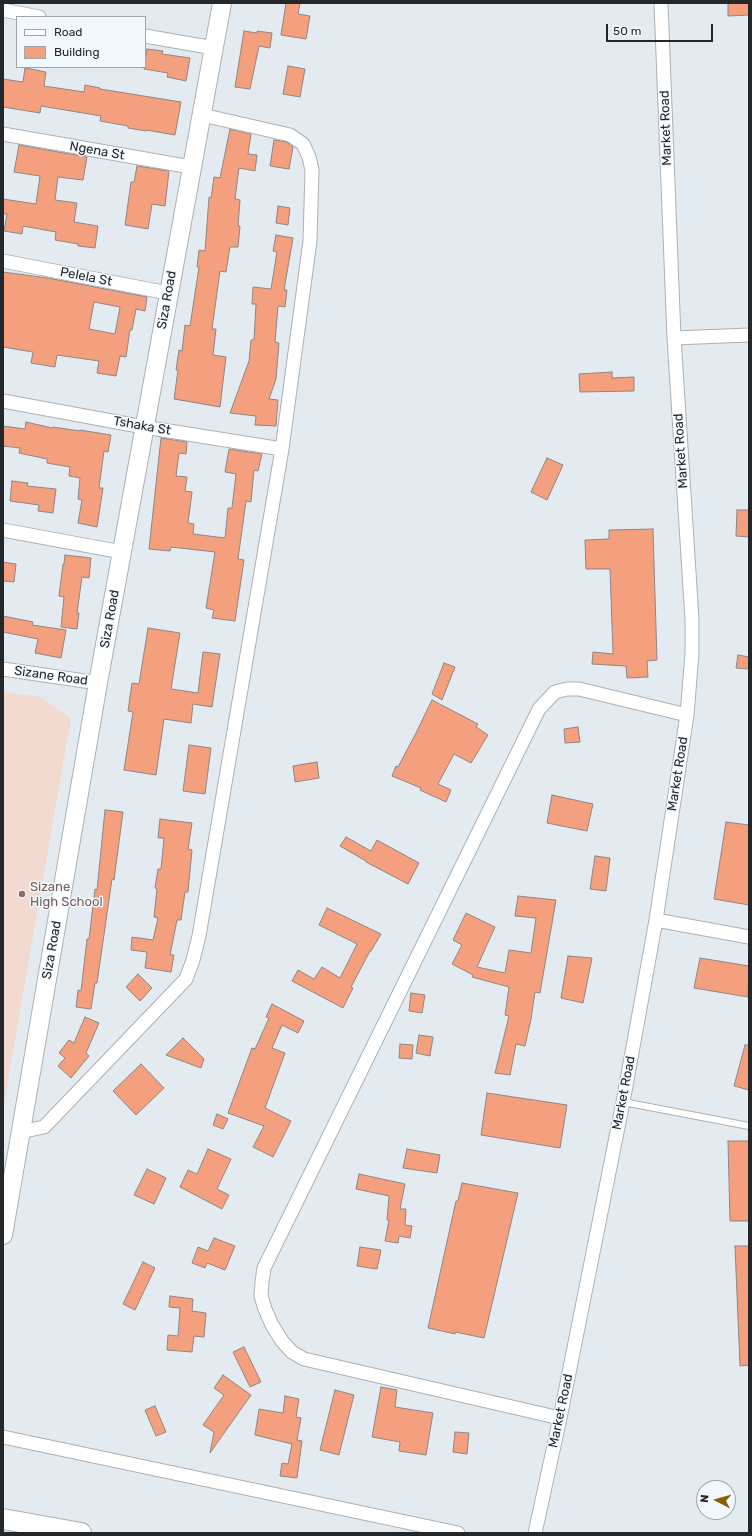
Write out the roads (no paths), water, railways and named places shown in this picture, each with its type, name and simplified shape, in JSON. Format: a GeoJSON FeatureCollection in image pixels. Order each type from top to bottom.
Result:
{"type":"FeatureCollection","features":[{"type":"Feature","properties":{"kind":"main road"},"geometry":{"type":"LineString","coordinates":[[3,1519],[81,1533]]}},
{"type":"Feature","properties":{"kind":"street","name":"Siza Road"},"geometry":{"type":"LineString","coordinates":[[3,1235],[98,683],[222,3]]}},
{"type":"Feature","properties":{"kind":"street","name":"Market Road"},"geometry":{"type":"LineString","coordinates":[[535,1533],[560,1418],[623,1102],[656,920],[687,714],[692,653],[692,619],[674,338],[661,3]]}},
{"type":"Feature","properties":{"kind":"street"},"geometry":{"type":"LineString","coordinates":[[3,10],[34,16]]}},
{"type":"Feature","properties":{"kind":"street"},"geometry":{"type":"LineString","coordinates":[[146,36],[214,48]]}},
{"type":"Feature","properties":{"kind":"street"},"geometry":{"type":"LineString","coordinates":[[20,1132],[44,1127],[186,979],[193,960],[199,936],[282,449],[310,241],[312,170],[309,157],[303,144],[290,135],[202,115]]}},
{"type":"Feature","properties":{"kind":"street","name":"Ngena St"},"geometry":{"type":"LineString","coordinates":[[3,134],[191,168]]}},
{"type":"Feature","properties":{"kind":"street","name":"Pelela St"},"geometry":{"type":"LineString","coordinates":[[3,261],[168,293]]}},
{"type":"Feature","properties":{"kind":"street"},"geometry":{"type":"LineString","coordinates":[[674,338],[749,335]]}},
{"type":"Feature","properties":{"kind":"street","name":"Tshaka St"},"geometry":{"type":"LineString","coordinates":[[3,401],[144,427],[282,449]]}},
{"type":"Feature","properties":{"kind":"street"},"geometry":{"type":"LineString","coordinates":[[3,530],[122,552]]}},
{"type":"Feature","properties":{"kind":"street","name":"Sizane Road"},"geometry":{"type":"LineString","coordinates":[[3,669],[98,683]]}},
{"type":"Feature","properties":{"kind":"street"},"geometry":{"type":"LineString","coordinates":[[560,1418],[304,1359],[292,1352],[282,1340],[272,1325],[265,1310],[261,1296],[264,1268],[539,709],[555,692],[567,689],[579,689],[687,714]]}},
{"type":"Feature","properties":{"kind":"street"},"geometry":{"type":"LineString","coordinates":[[656,920],[749,937]]}},
{"type":"Feature","properties":{"kind":"street"},"geometry":{"type":"LineString","coordinates":[[3,1437],[458,1533]]}},
{"type":"Feature","properties":{"kind":"lane"},"geometry":{"type":"LineString","coordinates":[[623,1102],[749,1126]]}},
{"type":"Feature","properties":{"kind":"place","name":"Sizane High School"},"geometry":{"type":"Point","coordinates":[22,894]}}]}
